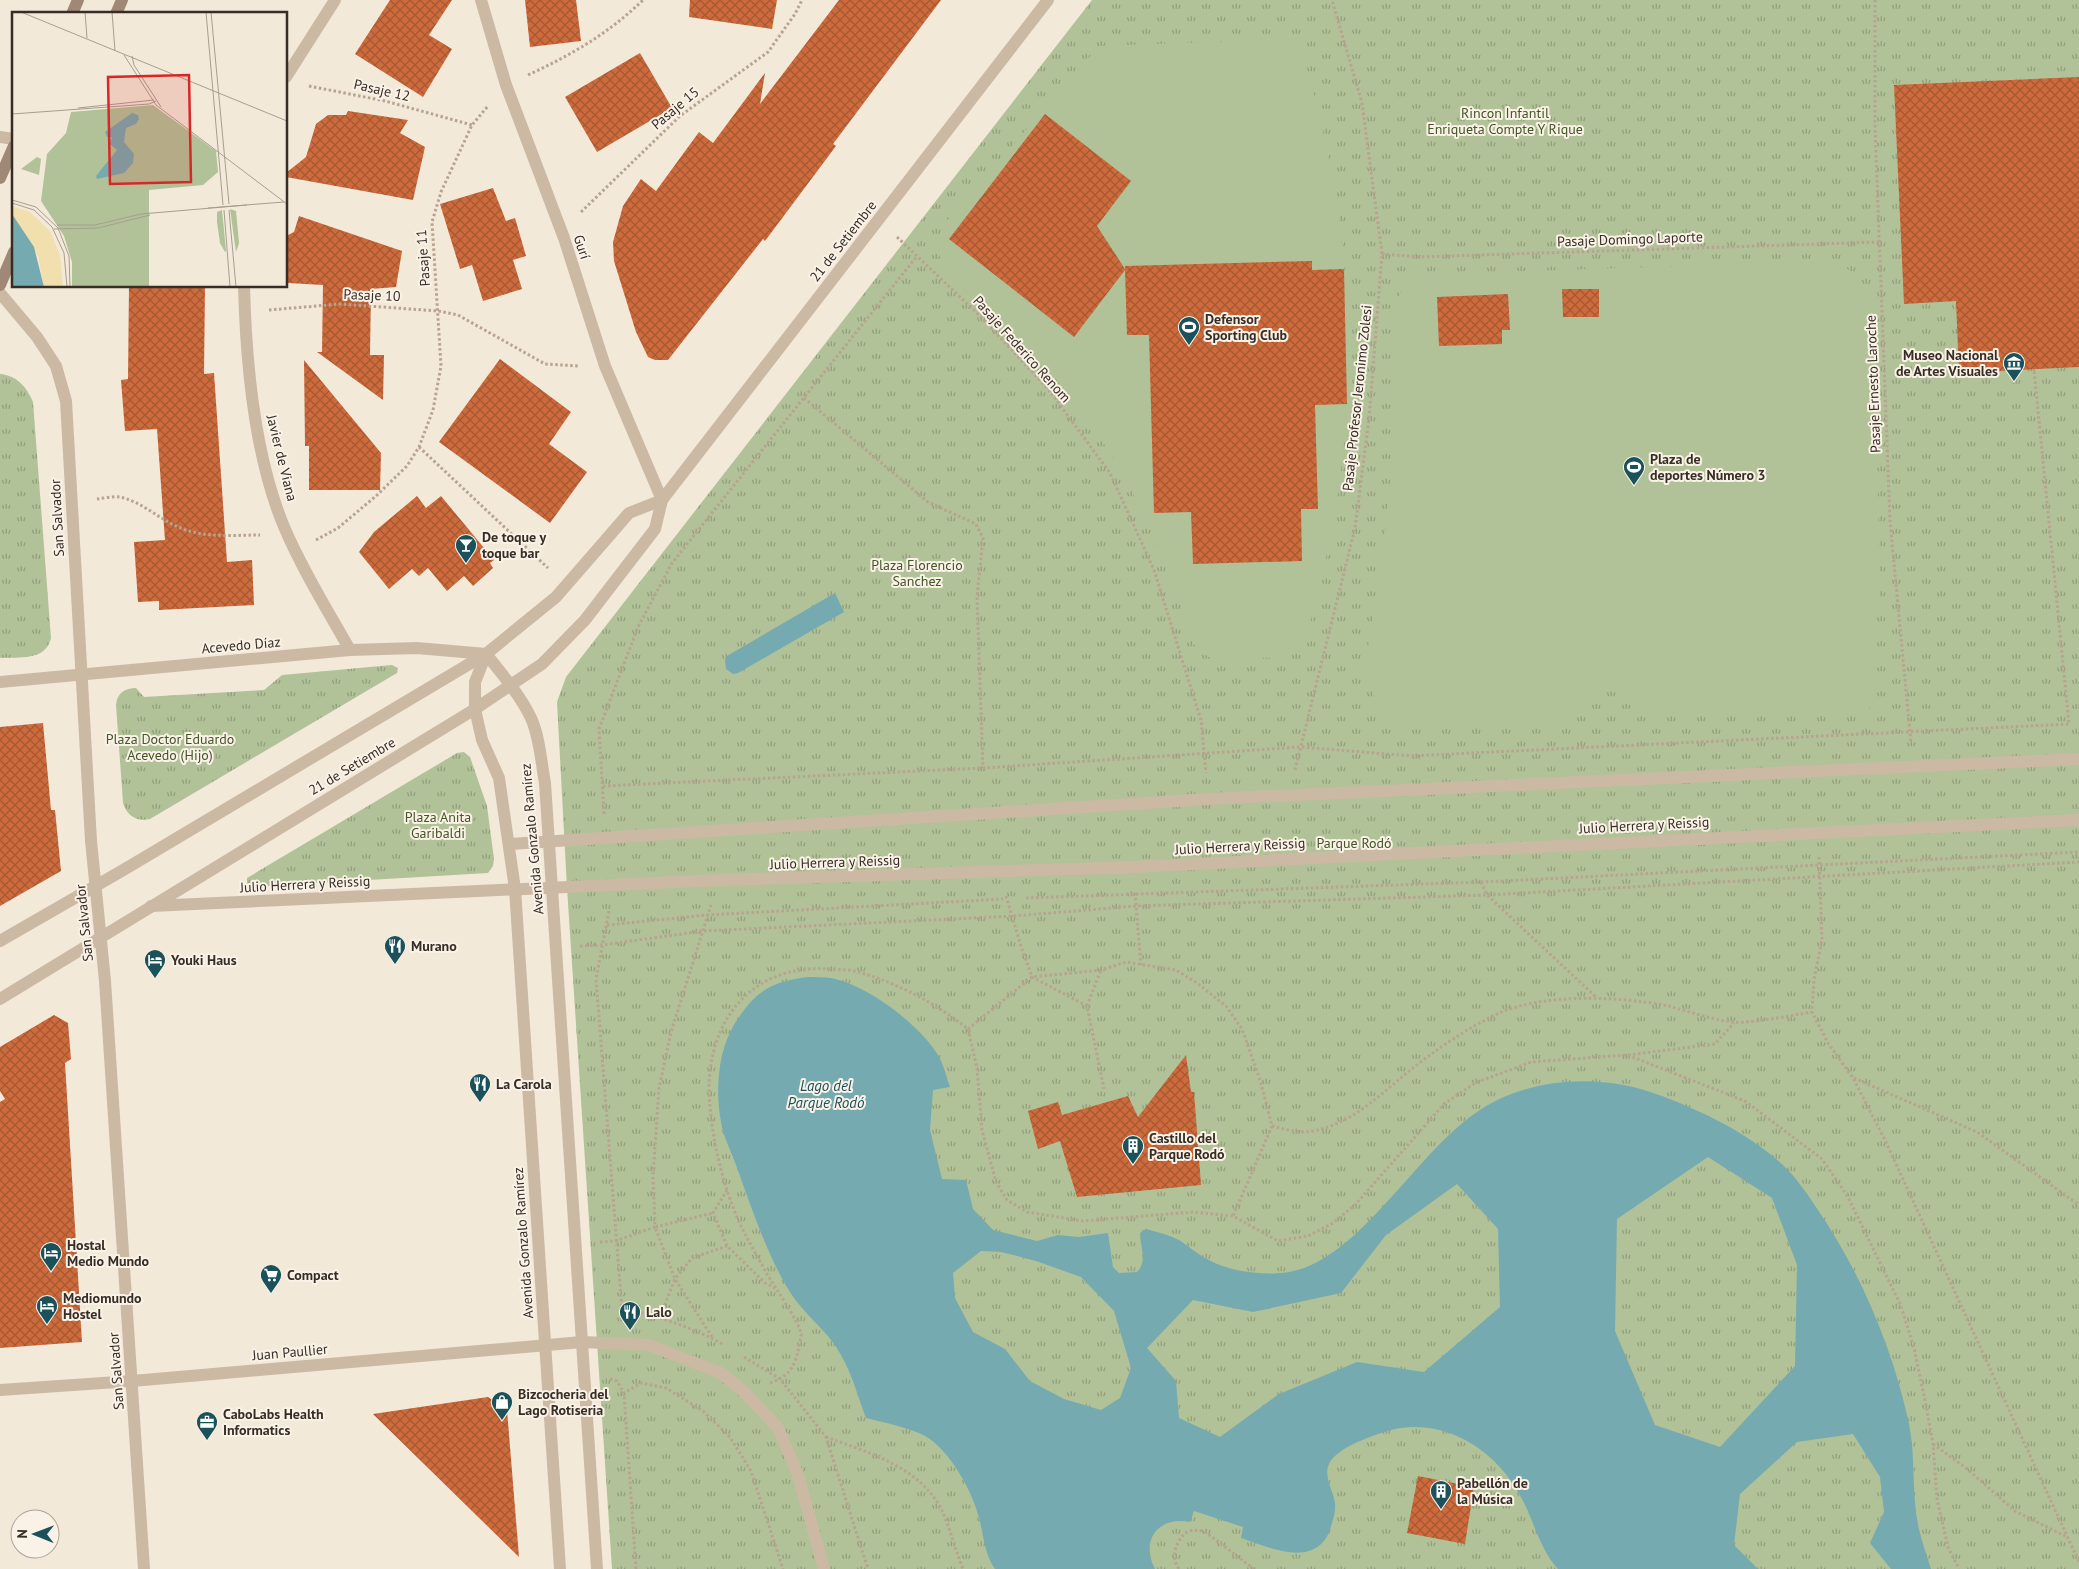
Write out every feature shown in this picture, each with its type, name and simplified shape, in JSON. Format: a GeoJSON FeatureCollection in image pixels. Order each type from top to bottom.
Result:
{"type":"FeatureCollection","features":[{"type":"Feature","properties":{"kind":"main road"},"geometry":{"type":"LineString","coordinates":[[73,12],[78,0]]}},
{"type":"Feature","properties":{"kind":"main road"},"geometry":{"type":"LineString","coordinates":[[117,12],[122,0]]}},
{"type":"Feature","properties":{"kind":"main road"},"geometry":{"type":"LineString","coordinates":[[0,178],[12,151]]}},
{"type":"Feature","properties":{"kind":"main road"},"geometry":{"type":"LineString","coordinates":[[0,285],[12,257]]}},
{"type":"Feature","properties":{"kind":"street"},"geometry":{"type":"LineString","coordinates":[[288,74],[335,0]]}},
{"type":"Feature","properties":{"kind":"street","name":"Gurí"},"geometry":{"type":"LineString","coordinates":[[481,0],[506,85],[564,238],[604,366],[662,500]]}},
{"type":"Feature","properties":{"kind":"street","name":"21 de Setiembre"},"geometry":{"type":"LineString","coordinates":[[0,1000],[475,709],[542,664],[585,620],[655,529],[662,500],[1048,0]]}},
{"type":"Feature","properties":{"kind":"street","name":"Javier de Viana"},"geometry":{"type":"LineString","coordinates":[[244,288],[247,362],[267,474],[285,529],[350,650]]}},
{"type":"Feature","properties":{"kind":"street","name":"San Salvador"},"geometry":{"type":"LineString","coordinates":[[0,293],[36,336],[56,366],[66,401],[70,501],[95,886],[105,980],[144,1569]]}},
{"type":"Feature","properties":{"kind":"street","name":"21 de Setiembre"},"geometry":{"type":"LineString","coordinates":[[0,940],[95,886],[486,654],[556,597],[629,513],[662,500]]}},
{"type":"Feature","properties":{"kind":"street","name":"Acevedo Díaz"},"geometry":{"type":"LineString","coordinates":[[0,682],[350,650],[417,648],[486,654]]}},
{"type":"Feature","properties":{"kind":"street","name":"Avenida Gonzalo Ramírez"},"geometry":{"type":"LineString","coordinates":[[486,654],[510,685],[531,718],[538,738],[545,783],[597,1569]]}},
{"type":"Feature","properties":{"kind":"street","name":"Avenida Gonzalo Ramírez"},"geometry":{"type":"LineString","coordinates":[[486,654],[475,682],[475,709],[482,740],[499,778],[510,844],[515,890],[560,1569]]}},
{"type":"Feature","properties":{"kind":"street"},"geometry":{"type":"LineString","coordinates":[[510,844],[605,836],[1208,799],[2079,759]]}},
{"type":"Feature","properties":{"kind":"street","name":"Julio Herrera y Reissig"},"geometry":{"type":"LineString","coordinates":[[151,906],[720,880],[1136,866],[1821,831],[2079,820]]}},
{"type":"Feature","properties":{"kind":"street","name":"Juan Paullier"},"geometry":{"type":"LineString","coordinates":[[0,1390],[132,1381],[582,1342],[649,1345],[721,1373],[744,1392],[778,1428],[798,1475],[824,1569]]}},
{"type":"Feature","properties":{"kind":"path","name":"Pasaje 11"},"geometry":{"type":"LineString","coordinates":[[295,549],[338,528],[407,466],[419,447],[433,410],[441,366],[432,222],[441,192],[472,125],[506,85],[573,54],[627,16],[644,0]]}},
{"type":"Feature","properties":{"kind":"path","name":"Pasaje 15"},"geometry":{"type":"LineString","coordinates":[[564,238],[585,206],[680,116],[768,52],[795,14],[802,0]]}},
{"type":"Feature","properties":{"kind":"path","name":"Pasaje Profesor Jeronimo Zolesi"},"geometry":{"type":"LineString","coordinates":[[1288,796],[1355,528],[1369,419],[1382,254],[1362,103],[1332,0]]}},
{"type":"Feature","properties":{"kind":"path","name":"Pasaje Ernesto Laroche"},"geometry":{"type":"LineString","coordinates":[[1875,0],[1875,128],[1890,521],[1913,766]]}},
{"type":"Feature","properties":{"kind":"path","name":"Pasaje 12"},"geometry":{"type":"LineString","coordinates":[[304,86],[385,101],[472,125]]}},
{"type":"Feature","properties":{"kind":"path","name":"Pasaje Federico Renom"},"geometry":{"type":"LineString","coordinates":[[878,219],[980,316],[1049,390],[1110,473],[1154,570],[1201,720],[1208,799]]}},
{"type":"Feature","properties":{"kind":"path","name":"Pasaje Domingo Laporte"},"geometry":{"type":"LineString","coordinates":[[1382,254],[1419,257],[1879,242]]}},
{"type":"Feature","properties":{"kind":"path"},"geometry":{"type":"LineString","coordinates":[[605,836],[599,729],[638,627],[672,563],[917,256]]}},
{"type":"Feature","properties":{"kind":"path","name":"Pasaje 10"},"geometry":{"type":"LineString","coordinates":[[245,313],[340,304],[438,311],[458,314],[545,364],[604,366]]}},
{"type":"Feature","properties":{"kind":"path"},"geometry":{"type":"LineString","coordinates":[[602,786],[983,768],[1204,755],[1300,747],[1411,756],[2070,724],[2034,370]]}},
{"type":"Feature","properties":{"kind":"path"},"geometry":{"type":"LineString","coordinates":[[804,398],[870,456],[928,502],[976,524],[982,538],[977,597],[983,768]]}},
{"type":"Feature","properties":{"kind":"path"},"geometry":{"type":"LineString","coordinates":[[419,447],[566,585]]}},
{"type":"Feature","properties":{"kind":"path"},"geometry":{"type":"LineString","coordinates":[[70,501],[119,497],[137,504],[185,530],[217,535],[262,535],[285,529]]}},
{"type":"Feature","properties":{"kind":"path"},"geometry":{"type":"LineString","coordinates":[[1821,831],[1818,865],[1822,940],[1814,979],[1812,1012],[1828,1043],[1853,1078],[1889,1149],[2079,1562]]}},
{"type":"Feature","properties":{"kind":"path"},"geometry":{"type":"LineString","coordinates":[[607,925],[707,915],[1007,898],[1481,882],[2079,852]]}},
{"type":"Feature","properties":{"kind":"path"},"geometry":{"type":"LineString","coordinates":[[583,945],[602,945],[703,931],[1014,916],[1135,906],[1487,895],[2079,862]]}},
{"type":"Feature","properties":{"kind":"path"},"geometry":{"type":"LineString","coordinates":[[1136,866],[1135,906],[1141,965]]}},
{"type":"Feature","properties":{"kind":"path"},"geometry":{"type":"LineString","coordinates":[[1000,872],[1014,916],[1020,946],[1032,977],[1087,1006]]}},
{"type":"Feature","properties":{"kind":"path"},"geometry":{"type":"LineString","coordinates":[[712,1338],[675,1279],[655,1227],[653,1176],[659,1088],[671,1032],[707,915],[720,880]]}},
{"type":"Feature","properties":{"kind":"path"},"geometry":{"type":"LineString","coordinates":[[1481,882],[1487,895],[1596,997]]}},
{"type":"Feature","properties":{"kind":"path"},"geometry":{"type":"LineString","coordinates":[[609,911],[596,979],[615,1241],[622,1310],[636,1310],[712,1338],[729,1348]]}},
{"type":"Feature","properties":{"kind":"path"},"geometry":{"type":"LineString","coordinates":[[968,1029],[1032,977],[1101,970],[1126,962],[1176,970],[1197,984],[1226,1006],[1242,1029],[1260,1080],[1272,1126],[1233,1216]]}},
{"type":"Feature","properties":{"kind":"path"},"geometry":{"type":"LineString","coordinates":[[795,1365],[801,1333],[740,1225],[727,1190],[712,1122],[710,1066],[728,1015],[744,995],[761,983],[793,970],[810,968],[856,971],[928,1001],[968,1029],[978,1068],[982,1130],[996,1182],[1007,1200],[1027,1212],[1083,1221],[1193,1212],[1233,1216],[1278,1241],[1308,1236],[1333,1223],[1356,1205],[1444,1104],[1474,1083],[1531,1062],[1627,1055],[1715,1044],[1735,1023]]}},
{"type":"Feature","properties":{"kind":"path"},"geometry":{"type":"LineString","coordinates":[[1101,970],[1087,1006],[1104,1089]]}},
{"type":"Feature","properties":{"kind":"path"},"geometry":{"type":"LineString","coordinates":[[1272,1126],[1296,1132],[1313,1131],[1346,1119],[1376,1099],[1438,1050],[1497,1014],[1532,1002],[1596,997],[1666,1006],[1735,1023],[1812,1012]]}},
{"type":"Feature","properties":{"kind":"path"},"geometry":{"type":"LineString","coordinates":[[1627,1055],[1745,1101],[1822,1159],[1848,1197],[1901,1306],[1914,1348],[1934,1444],[1937,1500],[1948,1547],[1959,1569]]}},
{"type":"Feature","properties":{"kind":"path"},"geometry":{"type":"LineString","coordinates":[[1853,1078],[1977,1132],[2079,1205]]}},
{"type":"Feature","properties":{"kind":"path"},"geometry":{"type":"LineString","coordinates":[[575,1245],[615,1241],[655,1227],[713,1213],[727,1190]]}},
{"type":"Feature","properties":{"kind":"path"},"geometry":{"type":"LineString","coordinates":[[713,1213],[727,1246],[765,1283],[775,1288]]}},
{"type":"Feature","properties":{"kind":"path"},"geometry":{"type":"LineString","coordinates":[[659,1319],[675,1279],[692,1258],[727,1246]]}},
{"type":"Feature","properties":{"kind":"path"},"geometry":{"type":"LineString","coordinates":[[738,1353],[780,1379],[826,1437],[868,1569]]}},
{"type":"Feature","properties":{"kind":"path"},"geometry":{"type":"LineString","coordinates":[[636,1569],[624,1393],[641,1383],[666,1388],[703,1411],[730,1437],[751,1471],[783,1569]]}},
{"type":"Feature","properties":{"kind":"path"},"geometry":{"type":"LineString","coordinates":[[826,1437],[869,1452],[908,1471],[929,1491],[943,1513],[963,1569]]}},
{"type":"Feature","properties":{"kind":"path"},"geometry":{"type":"LineString","coordinates":[[1934,1444],[1966,1468],[2015,1511],[2067,1537]]}},
{"type":"Feature","properties":{"kind":"path"},"geometry":{"type":"LineString","coordinates":[[1179,1569],[1174,1557],[1174,1548],[1185,1533],[1198,1530],[1204,1531],[1254,1569]]}},
{"type":"Feature","properties":{"kind":"green space","name":"Parque Rodó"},"geometry":{"type":"Polygon","coordinates":[[[1092,0],[2079,0],[2079,1569],[612,1569],[567,888],[557,702],[566,677],[1092,0]]]}},
{"type":"Feature","properties":{"kind":"green space","name":"Defensor Sporting Club"},"geometry":{"type":"Polygon","coordinates":[[[1298,39],[1316,103],[1330,167],[1341,232],[1348,362],[1345,427],[1338,493],[1318,594],[1310,622],[1299,645],[1293,652],[1281,657],[1218,659],[1204,654],[1193,643],[1180,603],[1144,515],[1126,479],[1083,413],[1033,352],[977,296],[947,270],[938,253],[938,241],[945,223],[1099,46],[1298,39]]]}},
{"type":"Feature","properties":{"kind":"green space","name":"Plaza de deportes Número 3"},"geometry":{"type":"Polygon","coordinates":[[[1819,262],[1839,265],[1855,274],[1867,289],[1874,307],[1880,598],[1876,609],[1874,698],[1869,709],[1857,715],[1652,716],[1623,691],[1595,692],[1570,723],[1425,730],[1411,729],[1384,715],[1367,683],[1365,667],[1386,528],[1394,444],[1396,304],[1403,288],[1415,278],[1427,274],[1819,262]]]}},
{"type":"Feature","properties":{"kind":"green space"},"geometry":{"type":"Polygon","coordinates":[[[0,374],[16,379],[28,391],[33,402],[51,638],[44,651],[38,654],[0,658],[0,374]]]}},
{"type":"Feature","properties":{"kind":"green space","name":"Plaza Doctor Eduardo Acevedo (Hijo)"},"geometry":{"type":"Polygon","coordinates":[[[392,665],[398,668],[397,673],[150,819],[137,819],[130,815],[125,808],[123,803],[116,705],[118,697],[125,690],[136,688],[144,697],[264,690],[282,675],[392,665]]]}},
{"type":"Feature","properties":{"kind":"green space","name":"Plaza Anita Garibaldi"},"geometry":{"type":"Polygon","coordinates":[[[464,752],[470,757],[487,806],[494,859],[493,866],[488,873],[249,887],[247,885],[247,878],[457,753],[464,752]]]}},
{"type":"Feature","properties":{"kind":"water"},"geometry":{"type":"Polygon","coordinates":[[[835,593],[844,612],[738,673],[733,674],[726,669],[725,660],[727,656],[835,593]]]}},
{"type":"Feature","properties":{"kind":"water","name":"Lago del Parque Rodó"},"geometry":{"type":"Polygon","coordinates":[[[808,977],[831,978],[860,988],[890,1006],[927,1040],[941,1060],[950,1087],[933,1090],[930,1130],[942,1179],[966,1180],[973,1209],[993,1230],[1037,1241],[1058,1235],[1079,1237],[1108,1233],[1113,1267],[1119,1273],[1137,1272],[1140,1268],[1143,1259],[1140,1233],[1146,1229],[1175,1238],[1205,1258],[1238,1270],[1280,1273],[1289,1272],[1315,1263],[1340,1247],[1364,1226],[1434,1150],[1457,1128],[1480,1110],[1522,1090],[1569,1082],[1593,1081],[1616,1084],[1662,1096],[1726,1125],[1771,1154],[1794,1177],[1812,1200],[1835,1237],[1862,1288],[1885,1341],[1909,1424],[1915,1503],[1922,1539],[1931,1569],[1891,1569],[1870,1543],[1884,1512],[1880,1477],[1853,1434],[1797,1442],[1740,1494],[1734,1545],[1758,1569],[1558,1569],[1543,1547],[1525,1505],[1503,1470],[1488,1456],[1453,1434],[1433,1429],[1412,1427],[1391,1430],[1366,1438],[1348,1447],[1333,1458],[1327,1469],[1327,1474],[1334,1499],[1334,1514],[1330,1530],[1323,1542],[1314,1549],[1303,1552],[1291,1552],[1265,1546],[1241,1538],[1243,1527],[1194,1511],[1190,1522],[1179,1521],[1169,1523],[1155,1532],[1151,1540],[1150,1549],[1155,1569],[995,1569],[986,1551],[979,1518],[966,1484],[943,1451],[934,1442],[918,1433],[896,1425],[866,1418],[855,1386],[837,1347],[797,1302],[770,1255],[725,1138],[719,1109],[718,1084],[719,1071],[729,1034],[743,1012],[758,995],[774,985],[808,977]],[[1708,1157],[1617,1219],[1615,1331],[1655,1425],[1720,1447],[1795,1366],[1797,1265],[1772,1198],[1708,1157]],[[1457,1184],[1386,1235],[1341,1293],[1253,1312],[1193,1300],[1147,1348],[1176,1381],[1179,1418],[1220,1437],[1279,1394],[1357,1362],[1424,1372],[1500,1307],[1498,1229],[1457,1184]],[[981,1251],[953,1273],[955,1298],[973,1332],[1005,1349],[1030,1381],[1064,1399],[1101,1410],[1120,1398],[1131,1368],[1114,1311],[1081,1277],[1036,1261],[1001,1252],[981,1251]]]}},
{"type":"Feature","properties":{"kind":"building"},"geometry":{"type":"Polygon","coordinates":[[[390,0],[452,0],[429,35],[452,49],[423,97],[355,54],[390,0]]]}},
{"type":"Feature","properties":{"kind":"building"},"geometry":{"type":"Polygon","coordinates":[[[525,0],[576,0],[581,41],[530,47],[525,0]]]}},
{"type":"Feature","properties":{"kind":"building"},"geometry":{"type":"Polygon","coordinates":[[[690,0],[777,0],[772,29],[689,17],[690,0]]]}},
{"type":"Feature","properties":{"kind":"building"},"geometry":{"type":"Polygon","coordinates":[[[839,0],[941,0],[833,144],[836,146],[765,241],[763,239],[668,360],[655,360],[648,357],[636,332],[614,261],[613,242],[623,206],[641,179],[656,191],[699,132],[713,143],[765,73],[760,104],[839,0]]]}},
{"type":"Feature","properties":{"kind":"building"},"geometry":{"type":"Polygon","coordinates":[[[640,53],[672,108],[597,152],[565,97],[640,53]]]}},
{"type":"Feature","properties":{"kind":"building"},"geometry":{"type":"Polygon","coordinates":[[[2079,77],[2079,367],[1959,373],[1956,301],[1904,304],[1894,85],[2079,77]]]}},
{"type":"Feature","properties":{"kind":"building"},"geometry":{"type":"Polygon","coordinates":[[[348,111],[408,120],[400,133],[425,147],[413,200],[288,177],[288,171],[306,157],[316,124],[328,115],[346,115],[348,111]]]}},
{"type":"Feature","properties":{"kind":"building"},"geometry":{"type":"Polygon","coordinates":[[[1045,114],[1131,181],[1097,226],[1125,269],[1125,266],[1312,261],[1312,270],[1344,269],[1347,404],[1315,405],[1318,509],[1301,509],[1302,561],[1193,564],[1191,512],[1154,513],[1149,335],[1127,335],[1125,270],[1074,337],[949,239],[1045,114]]]}},
{"type":"Feature","properties":{"kind":"building"},"geometry":{"type":"Polygon","coordinates":[[[493,188],[506,221],[515,218],[526,256],[513,260],[522,289],[483,301],[472,265],[460,269],[440,204],[493,188]]]}},
{"type":"Feature","properties":{"kind":"building"},"geometry":{"type":"Polygon","coordinates":[[[299,216],[402,251],[396,287],[371,289],[370,355],[384,355],[383,400],[317,352],[322,352],[323,285],[288,283],[288,235],[294,232],[299,216]]]}},
{"type":"Feature","properties":{"kind":"building"},"geometry":{"type":"Polygon","coordinates":[[[129,288],[205,288],[204,374],[214,373],[227,562],[252,560],[254,605],[159,610],[159,601],[138,602],[134,542],[165,540],[157,429],[125,431],[121,380],[128,379],[129,288]]]}},
{"type":"Feature","properties":{"kind":"building"},"geometry":{"type":"Polygon","coordinates":[[[1562,289],[1599,289],[1599,317],[1563,317],[1562,289]]]}},
{"type":"Feature","properties":{"kind":"building"},"geometry":{"type":"Polygon","coordinates":[[[1508,294],[1510,330],[1502,330],[1502,344],[1439,346],[1437,297],[1508,294]]]}},
{"type":"Feature","properties":{"kind":"building"},"geometry":{"type":"Polygon","coordinates":[[[500,359],[571,412],[549,444],[587,472],[550,523],[439,442],[500,359]]]}},
{"type":"Feature","properties":{"kind":"building"},"geometry":{"type":"Polygon","coordinates":[[[304,360],[381,453],[380,490],[309,490],[309,446],[305,446],[304,360]]]}},
{"type":"Feature","properties":{"kind":"building"},"geometry":{"type":"Polygon","coordinates":[[[417,496],[426,508],[441,496],[494,560],[490,563],[493,568],[473,586],[464,576],[447,591],[428,568],[419,576],[412,569],[389,589],[359,552],[374,532],[417,496]]]}},
{"type":"Feature","properties":{"kind":"building"},"geometry":{"type":"Polygon","coordinates":[[[43,723],[51,810],[55,810],[61,871],[0,906],[0,727],[43,723]]]}},
{"type":"Feature","properties":{"kind":"building"},"geometry":{"type":"Polygon","coordinates":[[[54,1015],[68,1023],[71,1059],[65,1063],[82,1342],[0,1348],[0,1102],[5,1099],[0,1091],[0,1047],[54,1015]]]}},
{"type":"Feature","properties":{"kind":"building","name":"Castillo del Parque Rodó"},"geometry":{"type":"Polygon","coordinates":[[[1186,1055],[1191,1092],[1194,1092],[1201,1185],[1077,1197],[1060,1141],[1038,1149],[1028,1111],[1058,1102],[1062,1115],[1128,1096],[1138,1117],[1186,1055]]]}},
{"type":"Feature","properties":{"kind":"building"},"geometry":{"type":"Polygon","coordinates":[[[488,1397],[507,1410],[519,1557],[373,1414],[488,1397]]]}},
{"type":"Feature","properties":{"kind":"building","name":"Pabellón de la Música"},"geometry":{"type":"Polygon","coordinates":[[[1418,1476],[1474,1487],[1465,1544],[1407,1533],[1418,1476]]]}},
{"type":"Feature","properties":{"kind":"place","name":"Defensor Sporting Club"},"geometry":{"type":"Point","coordinates":[1189,346]}},
{"type":"Feature","properties":{"kind":"place","name":"Museo Nacional de Artes Visuales"},"geometry":{"type":"Point","coordinates":[2014,382]}},
{"type":"Feature","properties":{"kind":"place","name":"Plaza de deportes Número 3"},"geometry":{"type":"Point","coordinates":[1634,486]}},
{"type":"Feature","properties":{"kind":"place","name":"De toque y toque bar"},"geometry":{"type":"Point","coordinates":[466,564]}},
{"type":"Feature","properties":{"kind":"place","name":"Murano"},"geometry":{"type":"Point","coordinates":[395,965]}},
{"type":"Feature","properties":{"kind":"place","name":"Youki Haus"},"geometry":{"type":"Point","coordinates":[155,979]}},
{"type":"Feature","properties":{"kind":"place","name":"La Carola"},"geometry":{"type":"Point","coordinates":[480,1103]}},
{"type":"Feature","properties":{"kind":"place","name":"Castillo del Parque Rodó"},"geometry":{"type":"Point","coordinates":[1133,1165]}},
{"type":"Feature","properties":{"kind":"place","name":"Hostal Medio Mundo"},"geometry":{"type":"Point","coordinates":[51,1272]}},
{"type":"Feature","properties":{"kind":"place","name":"Compact"},"geometry":{"type":"Point","coordinates":[271,1294]}},
{"type":"Feature","properties":{"kind":"place","name":"Mediomundo Hostel"},"geometry":{"type":"Point","coordinates":[47,1325]}},
{"type":"Feature","properties":{"kind":"place","name":"Lalo"},"geometry":{"type":"Point","coordinates":[630,1331]}},
{"type":"Feature","properties":{"kind":"place","name":"Bizcocheria del Lago Rotiseria"},"geometry":{"type":"Point","coordinates":[502,1421]}},
{"type":"Feature","properties":{"kind":"place","name":"CaboLabs Health Informatics"},"geometry":{"type":"Point","coordinates":[207,1441]}},
{"type":"Feature","properties":{"kind":"place","name":"Pabellón de la Música"},"geometry":{"type":"Point","coordinates":[1441,1510]}},
{"type":"Feature","properties":{"kind":"park label","name":"Rincon Infantil Enriqueta Compte Y Rique"},"geometry":{"type":"Point","coordinates":[1505,122]}},
{"type":"Feature","properties":{"kind":"park label","name":"Plaza Florencio Sanchez"},"geometry":{"type":"Point","coordinates":[917,574]}}]}
